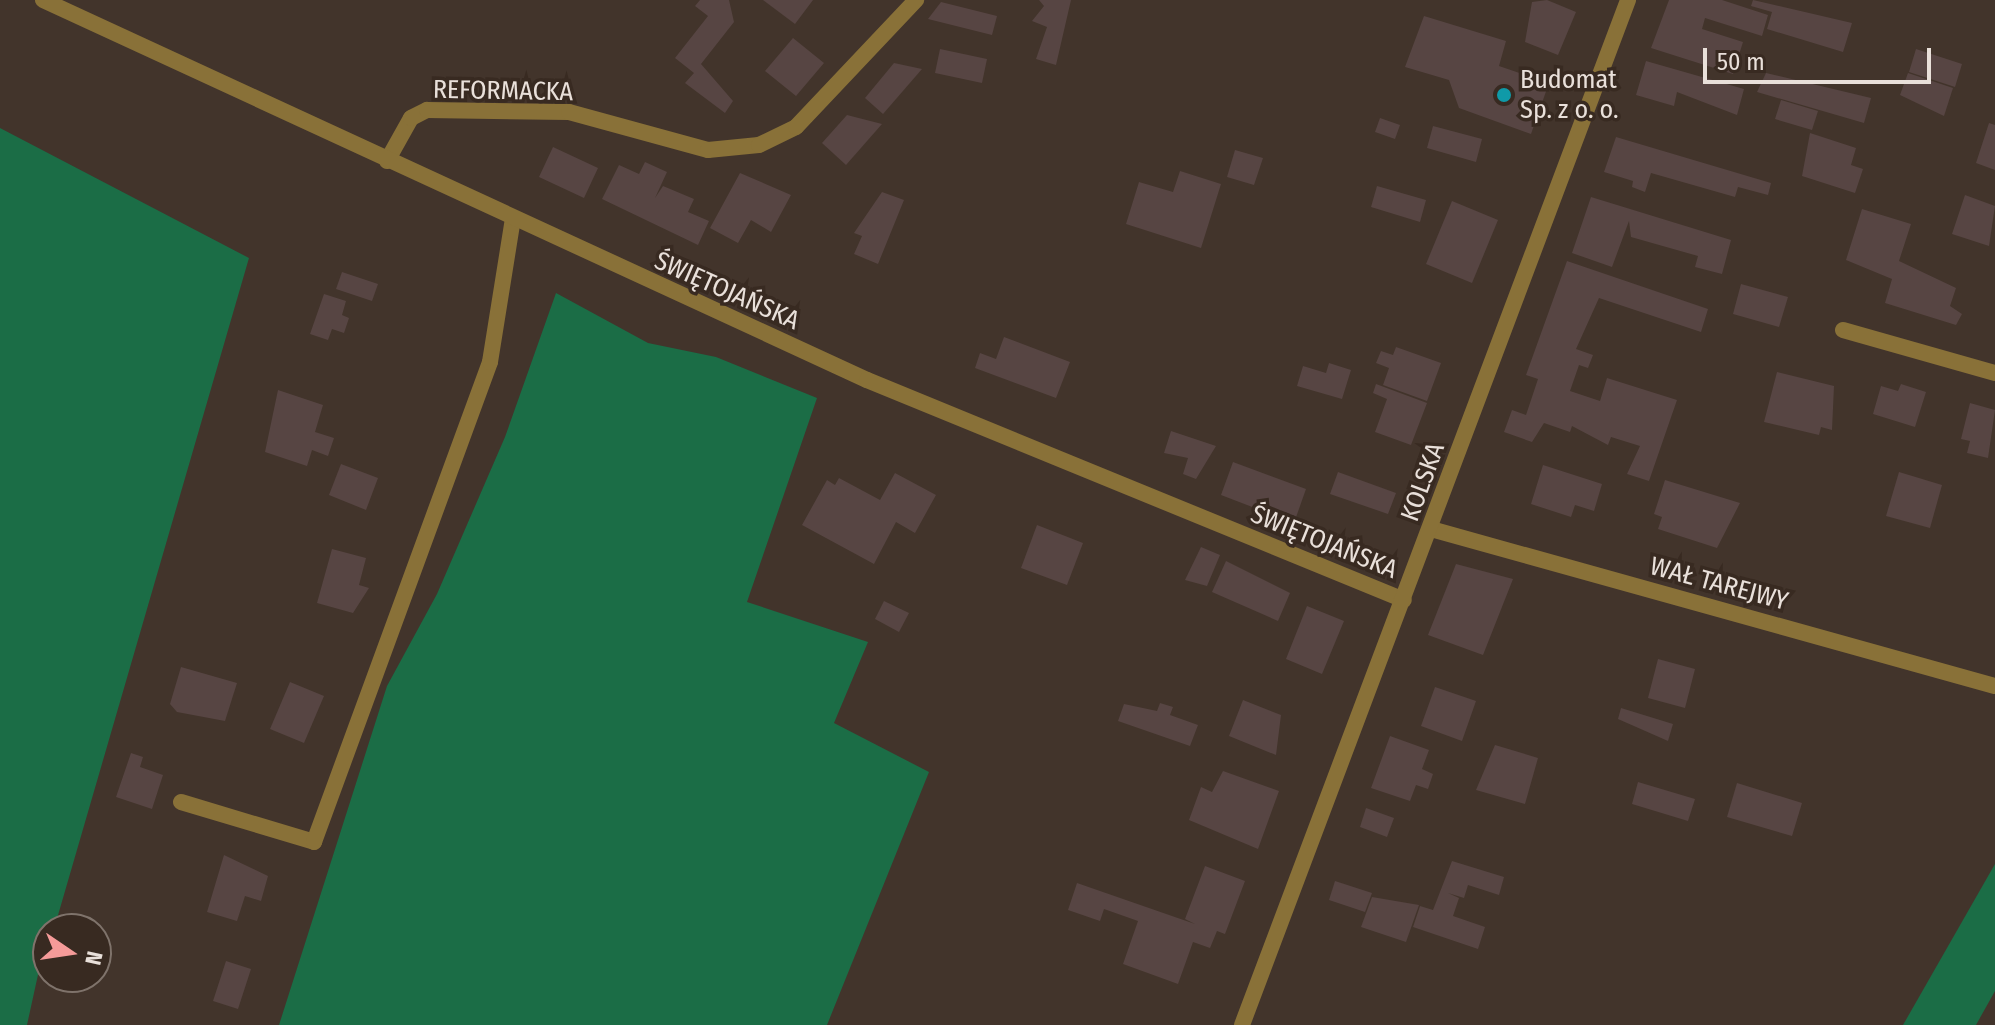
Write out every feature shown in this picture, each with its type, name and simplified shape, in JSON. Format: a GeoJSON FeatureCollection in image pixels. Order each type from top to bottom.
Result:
{"type":"FeatureCollection","features":[{"type":"Feature","properties":{"kind":"street","name":"ŚWIĘTOJAŃSKA"},"geometry":{"type":"LineString","coordinates":[[43,0],[867,380],[1404,600]]}},
{"type":"Feature","properties":{"kind":"street","name":"REFORMACKA"},"geometry":{"type":"LineString","coordinates":[[387,161],[411,118],[427,110],[569,112],[684,146],[759,145],[796,127],[916,0]]}},
{"type":"Feature","properties":{"kind":"street","name":"KOLSKA"},"geometry":{"type":"LineString","coordinates":[[1242,1025],[1628,0]]}},
{"type":"Feature","properties":{"kind":"street"},"geometry":{"type":"LineString","coordinates":[[181,802],[314,842],[490,362],[513,219]]}},
{"type":"Feature","properties":{"kind":"street"},"geometry":{"type":"LineString","coordinates":[[1843,330],[1994,368]]}},
{"type":"Feature","properties":{"kind":"street","name":"WAŁ TAREJWY"},"geometry":{"type":"LineString","coordinates":[[1431,529],[1995,686]]}},
{"type":"Feature","properties":{"kind":"green space"},"geometry":{"type":"Polygon","coordinates":[[[0,128],[249,258],[59,913],[32,913],[34,993],[27,1025],[0,1025],[0,128]]]}},
{"type":"Feature","properties":{"kind":"green space"},"geometry":{"type":"Polygon","coordinates":[[[556,293],[648,343],[716,357],[817,398],[747,602],[868,642],[834,723],[929,772],[827,1025],[279,1025],[387,686],[437,594],[505,437],[556,293]]]}},
{"type":"Feature","properties":{"kind":"green space"},"geometry":{"type":"Polygon","coordinates":[[[1995,864],[1995,991],[1976,1025],[1903,1025],[1995,864]]]}},
{"type":"Feature","properties":{"kind":"building"},"geometry":{"type":"Polygon","coordinates":[[[700,0],[729,0],[734,22],[701,64],[733,101],[725,113],[685,83],[694,73],[675,58],[708,16],[695,6],[700,0]]]}},
{"type":"Feature","properties":{"kind":"building"},"geometry":{"type":"Polygon","coordinates":[[[763,0],[813,0],[795,24],[763,0]]]}},
{"type":"Feature","properties":{"kind":"building"},"geometry":{"type":"Polygon","coordinates":[[[1039,0],[1071,0],[1056,65],[1036,59],[1047,27],[1032,21],[1044,6],[1039,0]]]}},
{"type":"Feature","properties":{"kind":"building"},"geometry":{"type":"Polygon","coordinates":[[[1547,0],[1576,12],[1558,55],[1525,42],[1532,2],[1547,0]]]}},
{"type":"Feature","properties":{"kind":"building"},"geometry":{"type":"Polygon","coordinates":[[[1669,0],[1722,0],[1768,15],[1762,36],[1705,18],[1702,29],[1743,42],[1733,74],[1651,48],[1669,0]]]}},
{"type":"Feature","properties":{"kind":"building"},"geometry":{"type":"Polygon","coordinates":[[[1753,0],[1852,23],[1843,52],[1767,29],[1772,12],[1751,6],[1753,0]]]}},
{"type":"Feature","properties":{"kind":"building"},"geometry":{"type":"Polygon","coordinates":[[[941,2],[997,16],[992,35],[928,19],[941,2]]]}},
{"type":"Feature","properties":{"kind":"building"},"geometry":{"type":"Polygon","coordinates":[[[1424,16],[1506,41],[1499,66],[1549,83],[1531,134],[1459,108],[1449,80],[1405,67],[1424,16]]]}},
{"type":"Feature","properties":{"kind":"building"},"geometry":{"type":"Polygon","coordinates":[[[793,38],[824,63],[796,96],[765,71],[793,38]]]}},
{"type":"Feature","properties":{"kind":"building"},"geometry":{"type":"Polygon","coordinates":[[[940,49],[987,59],[982,83],[935,73],[940,49]]]}},
{"type":"Feature","properties":{"kind":"building"},"geometry":{"type":"Polygon","coordinates":[[[1916,49],[1962,64],[1955,87],[1909,72],[1916,49]]]}},
{"type":"Feature","properties":{"kind":"building"},"geometry":{"type":"Polygon","coordinates":[[[1646,61],[1744,89],[1737,115],[1677,92],[1674,106],[1636,95],[1646,61]]]}},
{"type":"Feature","properties":{"kind":"building"},"geometry":{"type":"Polygon","coordinates":[[[894,63],[922,69],[883,114],[865,98],[894,63]]]}},
{"type":"Feature","properties":{"kind":"building"},"geometry":{"type":"Polygon","coordinates":[[[1766,73],[1871,98],[1864,123],[1757,92],[1766,73]]]}},
{"type":"Feature","properties":{"kind":"building"},"geometry":{"type":"Polygon","coordinates":[[[1908,73],[1953,88],[1944,116],[1900,95],[1908,73]]]}},
{"type":"Feature","properties":{"kind":"building"},"geometry":{"type":"Polygon","coordinates":[[[1781,100],[1818,111],[1812,130],[1775,119],[1781,100]]]}},
{"type":"Feature","properties":{"kind":"building"},"geometry":{"type":"Polygon","coordinates":[[[847,115],[882,124],[846,165],[822,143],[847,115]]]}},
{"type":"Feature","properties":{"kind":"building"},"geometry":{"type":"Polygon","coordinates":[[[1380,118],[1400,125],[1395,139],[1375,132],[1380,118]]]}},
{"type":"Feature","properties":{"kind":"building"},"geometry":{"type":"Polygon","coordinates":[[[1989,123],[1995,125],[1995,170],[1976,163],[1989,123]]]}},
{"type":"Feature","properties":{"kind":"building"},"geometry":{"type":"Polygon","coordinates":[[[1433,126],[1482,139],[1476,162],[1427,148],[1433,126]]]}},
{"type":"Feature","properties":{"kind":"building"},"geometry":{"type":"Polygon","coordinates":[[[1810,133],[1856,148],[1851,165],[1863,169],[1855,193],[1802,176],[1810,133]]]}},
{"type":"Feature","properties":{"kind":"building"},"geometry":{"type":"Polygon","coordinates":[[[1616,137],[1771,183],[1768,195],[1738,187],[1735,197],[1651,173],[1645,192],[1632,187],[1633,181],[1604,172],[1616,137]]]}},
{"type":"Feature","properties":{"kind":"building"},"geometry":{"type":"Polygon","coordinates":[[[553,147],[598,168],[584,198],[539,177],[553,147]]]}},
{"type":"Feature","properties":{"kind":"building"},"geometry":{"type":"Polygon","coordinates":[[[1235,150],[1263,158],[1254,185],[1227,177],[1235,150]]]}},
{"type":"Feature","properties":{"kind":"building"},"geometry":{"type":"Polygon","coordinates":[[[645,162],[667,172],[655,198],[663,186],[694,199],[688,212],[709,221],[698,245],[602,199],[619,165],[639,174],[645,162]]]}},
{"type":"Feature","properties":{"kind":"building"},"geometry":{"type":"Polygon","coordinates":[[[1180,171],[1221,184],[1201,248],[1126,224],[1139,182],[1173,192],[1180,171]]]}},
{"type":"Feature","properties":{"kind":"building"},"geometry":{"type":"Polygon","coordinates":[[[740,173],[791,195],[771,232],[751,220],[738,243],[710,228],[740,173]]]}},
{"type":"Feature","properties":{"kind":"building"},"geometry":{"type":"Polygon","coordinates":[[[1377,186],[1426,200],[1420,222],[1371,207],[1377,186]]]}},
{"type":"Feature","properties":{"kind":"building"},"geometry":{"type":"Polygon","coordinates":[[[882,192],[904,200],[878,264],[854,254],[862,236],[854,233],[882,192]]]}},
{"type":"Feature","properties":{"kind":"building"},"geometry":{"type":"Polygon","coordinates":[[[1965,195],[1995,206],[1989,246],[1952,234],[1965,195]]]}},
{"type":"Feature","properties":{"kind":"building"},"geometry":{"type":"Polygon","coordinates":[[[1591,197],[1731,240],[1722,274],[1695,267],[1698,256],[1631,237],[1629,221],[1612,267],[1572,253],[1591,197]]]}},
{"type":"Feature","properties":{"kind":"building"},"geometry":{"type":"Polygon","coordinates":[[[1452,201],[1498,220],[1472,283],[1426,264],[1452,201]]]}},
{"type":"Feature","properties":{"kind":"building"},"geometry":{"type":"Polygon","coordinates":[[[1862,209],[1911,224],[1899,261],[1956,288],[1950,306],[1962,314],[1956,325],[1885,303],[1892,279],[1846,260],[1862,209]]]}},
{"type":"Feature","properties":{"kind":"building"},"geometry":{"type":"Polygon","coordinates":[[[1567,261],[1708,309],[1701,332],[1599,298],[1576,349],[1593,355],[1588,368],[1579,365],[1570,391],[1600,401],[1607,378],[1677,400],[1649,481],[1627,474],[1640,446],[1611,437],[1608,445],[1572,426],[1570,432],[1544,423],[1532,442],[1504,432],[1512,410],[1526,415],[1538,379],[1526,375],[1567,261]]]}},
{"type":"Feature","properties":{"kind":"building"},"geometry":{"type":"Polygon","coordinates":[[[342,272],[378,284],[372,301],[336,289],[342,272]]]}},
{"type":"Feature","properties":{"kind":"building"},"geometry":{"type":"Polygon","coordinates":[[[1741,284],[1788,297],[1779,327],[1733,314],[1741,284]]]}},
{"type":"Feature","properties":{"kind":"building"},"geometry":{"type":"Polygon","coordinates":[[[324,294],[346,301],[342,315],[349,318],[344,333],[332,329],[328,340],[310,334],[324,294]]]}},
{"type":"Feature","properties":{"kind":"building"},"geometry":{"type":"Polygon","coordinates":[[[1004,337],[1070,362],[1056,398],[975,368],[980,353],[996,359],[1004,337]]]}},
{"type":"Feature","properties":{"kind":"building"},"geometry":{"type":"Polygon","coordinates":[[[1396,347],[1441,363],[1427,401],[1383,385],[1389,368],[1376,363],[1381,351],[1393,355],[1396,347]]]}},
{"type":"Feature","properties":{"kind":"building"},"geometry":{"type":"Polygon","coordinates":[[[1329,363],[1351,370],[1342,399],[1297,386],[1303,366],[1326,373],[1329,363]]]}},
{"type":"Feature","properties":{"kind":"building"},"geometry":{"type":"Polygon","coordinates":[[[1777,372],[1834,386],[1832,430],[1821,427],[1819,435],[1764,422],[1777,372]]]}},
{"type":"Feature","properties":{"kind":"building"},"geometry":{"type":"Polygon","coordinates":[[[1376,384],[1427,403],[1411,445],[1375,432],[1387,399],[1373,393],[1376,384]]]}},
{"type":"Feature","properties":{"kind":"building"},"geometry":{"type":"Polygon","coordinates":[[[1901,384],[1926,392],[1915,427],[1873,414],[1881,386],[1898,391],[1901,384]]]}},
{"type":"Feature","properties":{"kind":"building"},"geometry":{"type":"Polygon","coordinates":[[[278,390],[323,405],[315,432],[334,438],[328,456],[312,450],[307,466],[265,452],[278,390]]]}},
{"type":"Feature","properties":{"kind":"building"},"geometry":{"type":"Polygon","coordinates":[[[1970,403],[1995,410],[1988,458],[1967,453],[1970,441],[1961,439],[1970,403]]]}},
{"type":"Feature","properties":{"kind":"building"},"geometry":{"type":"Polygon","coordinates":[[[1171,431],[1216,446],[1196,479],[1183,474],[1188,458],[1164,453],[1171,431]]]}},
{"type":"Feature","properties":{"kind":"building"},"geometry":{"type":"Polygon","coordinates":[[[1233,462],[1306,489],[1294,523],[1221,495],[1233,462]]]}},
{"type":"Feature","properties":{"kind":"building"},"geometry":{"type":"Polygon","coordinates":[[[341,464],[378,478],[366,510],[329,495],[341,464]]]}},
{"type":"Feature","properties":{"kind":"building"},"geometry":{"type":"Polygon","coordinates":[[[1543,465],[1602,484],[1594,511],[1575,505],[1571,517],[1531,504],[1543,465]]]}},
{"type":"Feature","properties":{"kind":"building"},"geometry":{"type":"Polygon","coordinates":[[[1338,472],[1396,493],[1388,514],[1330,494],[1338,472]]]}},
{"type":"Feature","properties":{"kind":"building"},"geometry":{"type":"Polygon","coordinates":[[[1899,472],[1942,485],[1930,528],[1886,516],[1899,472]]]}},
{"type":"Feature","properties":{"kind":"building"},"geometry":{"type":"Polygon","coordinates":[[[895,473],[936,495],[915,533],[896,522],[874,564],[802,525],[827,480],[835,485],[839,478],[880,500],[895,473]]]}},
{"type":"Feature","properties":{"kind":"building"},"geometry":{"type":"Polygon","coordinates":[[[1665,480],[1740,503],[1717,548],[1658,529],[1662,517],[1654,514],[1665,480]]]}},
{"type":"Feature","properties":{"kind":"building"},"geometry":{"type":"Polygon","coordinates":[[[1037,525],[1083,543],[1067,585],[1021,568],[1037,525]]]}},
{"type":"Feature","properties":{"kind":"building"},"geometry":{"type":"Polygon","coordinates":[[[1201,547],[1220,555],[1207,586],[1185,580],[1201,547]]]}},
{"type":"Feature","properties":{"kind":"building"},"geometry":{"type":"Polygon","coordinates":[[[332,549],[366,558],[359,585],[369,588],[353,613],[317,603],[332,549]]]}},
{"type":"Feature","properties":{"kind":"building"},"geometry":{"type":"Polygon","coordinates":[[[1226,561],[1290,593],[1278,621],[1212,592],[1226,561]]]}},
{"type":"Feature","properties":{"kind":"building"},"geometry":{"type":"Polygon","coordinates":[[[1456,564],[1513,579],[1483,655],[1428,635],[1456,564]]]}},
{"type":"Feature","properties":{"kind":"building"},"geometry":{"type":"Polygon","coordinates":[[[884,601],[909,613],[899,632],[875,619],[884,601]]]}},
{"type":"Feature","properties":{"kind":"building"},"geometry":{"type":"Polygon","coordinates":[[[1307,606],[1344,621],[1322,674],[1286,659],[1307,606]]]}},
{"type":"Feature","properties":{"kind":"building"},"geometry":{"type":"Polygon","coordinates":[[[1658,659],[1695,669],[1685,708],[1648,698],[1658,659]]]}},
{"type":"Feature","properties":{"kind":"building"},"geometry":{"type":"Polygon","coordinates":[[[181,667],[237,683],[225,721],[177,712],[170,704],[181,667]]]}},
{"type":"Feature","properties":{"kind":"building"},"geometry":{"type":"Polygon","coordinates":[[[290,682],[324,696],[304,743],[270,729],[290,682]]]}},
{"type":"Feature","properties":{"kind":"building"},"geometry":{"type":"Polygon","coordinates":[[[1435,687],[1476,701],[1462,741],[1421,726],[1435,687]]]}},
{"type":"Feature","properties":{"kind":"building"},"geometry":{"type":"Polygon","coordinates":[[[1243,700],[1281,715],[1276,755],[1229,736],[1243,700]]]}},
{"type":"Feature","properties":{"kind":"building"},"geometry":{"type":"Polygon","coordinates":[[[1160,703],[1173,707],[1170,715],[1198,725],[1190,746],[1118,721],[1124,704],[1157,711],[1160,703]]]}},
{"type":"Feature","properties":{"kind":"building"},"geometry":{"type":"Polygon","coordinates":[[[1621,708],[1673,724],[1668,741],[1618,719],[1621,708]]]}},
{"type":"Feature","properties":{"kind":"building"},"geometry":{"type":"Polygon","coordinates":[[[1390,736],[1429,750],[1422,769],[1433,774],[1428,789],[1416,785],[1410,801],[1371,788],[1390,736]]]}},
{"type":"Feature","properties":{"kind":"building"},"geometry":{"type":"Polygon","coordinates":[[[1495,745],[1538,758],[1525,804],[1476,790],[1495,745]]]}},
{"type":"Feature","properties":{"kind":"building"},"geometry":{"type":"Polygon","coordinates":[[[131,753],[143,757],[140,767],[163,775],[152,809],[116,797],[131,753]]]}},
{"type":"Feature","properties":{"kind":"building"},"geometry":{"type":"Polygon","coordinates":[[[1223,771],[1279,791],[1258,849],[1189,820],[1201,787],[1212,792],[1223,771]]]}},
{"type":"Feature","properties":{"kind":"building"},"geometry":{"type":"Polygon","coordinates":[[[1638,782],[1695,799],[1688,821],[1632,804],[1638,782]]]}},
{"type":"Feature","properties":{"kind":"building"},"geometry":{"type":"Polygon","coordinates":[[[1737,783],[1802,803],[1792,836],[1727,817],[1737,783]]]}},
{"type":"Feature","properties":{"kind":"building"},"geometry":{"type":"Polygon","coordinates":[[[1366,808],[1394,818],[1387,837],[1360,827],[1366,808]]]}},
{"type":"Feature","properties":{"kind":"building"},"geometry":{"type":"Polygon","coordinates":[[[224,855],[268,876],[261,901],[245,896],[237,921],[207,912],[224,855]]]}},
{"type":"Feature","properties":{"kind":"building"},"geometry":{"type":"Polygon","coordinates":[[[1452,861],[1504,877],[1499,895],[1468,885],[1464,898],[1448,893],[1459,898],[1453,916],[1485,927],[1478,949],[1413,927],[1420,906],[1433,910],[1452,861]]]}},
{"type":"Feature","properties":{"kind":"building"},"geometry":{"type":"Polygon","coordinates":[[[1205,866],[1245,881],[1225,934],[1217,931],[1210,948],[1193,942],[1178,984],[1123,964],[1138,921],[1104,909],[1100,921],[1068,910],[1077,883],[1195,924],[1185,919],[1205,866]]]}},
{"type":"Feature","properties":{"kind":"building"},"geometry":{"type":"Polygon","coordinates":[[[1335,881],[1372,893],[1365,912],[1329,900],[1335,881]]]}},
{"type":"Feature","properties":{"kind":"building"},"geometry":{"type":"Polygon","coordinates":[[[1372,897],[1419,905],[1406,942],[1361,927],[1372,897]]]}},
{"type":"Feature","properties":{"kind":"building"},"geometry":{"type":"Polygon","coordinates":[[[226,961],[251,969],[238,1009],[213,1001],[226,961]]]}},
{"type":"Feature","properties":{"kind":"place","name":"Budomat Sp. z o. o."},"geometry":{"type":"Point","coordinates":[1504,95]}}]}
